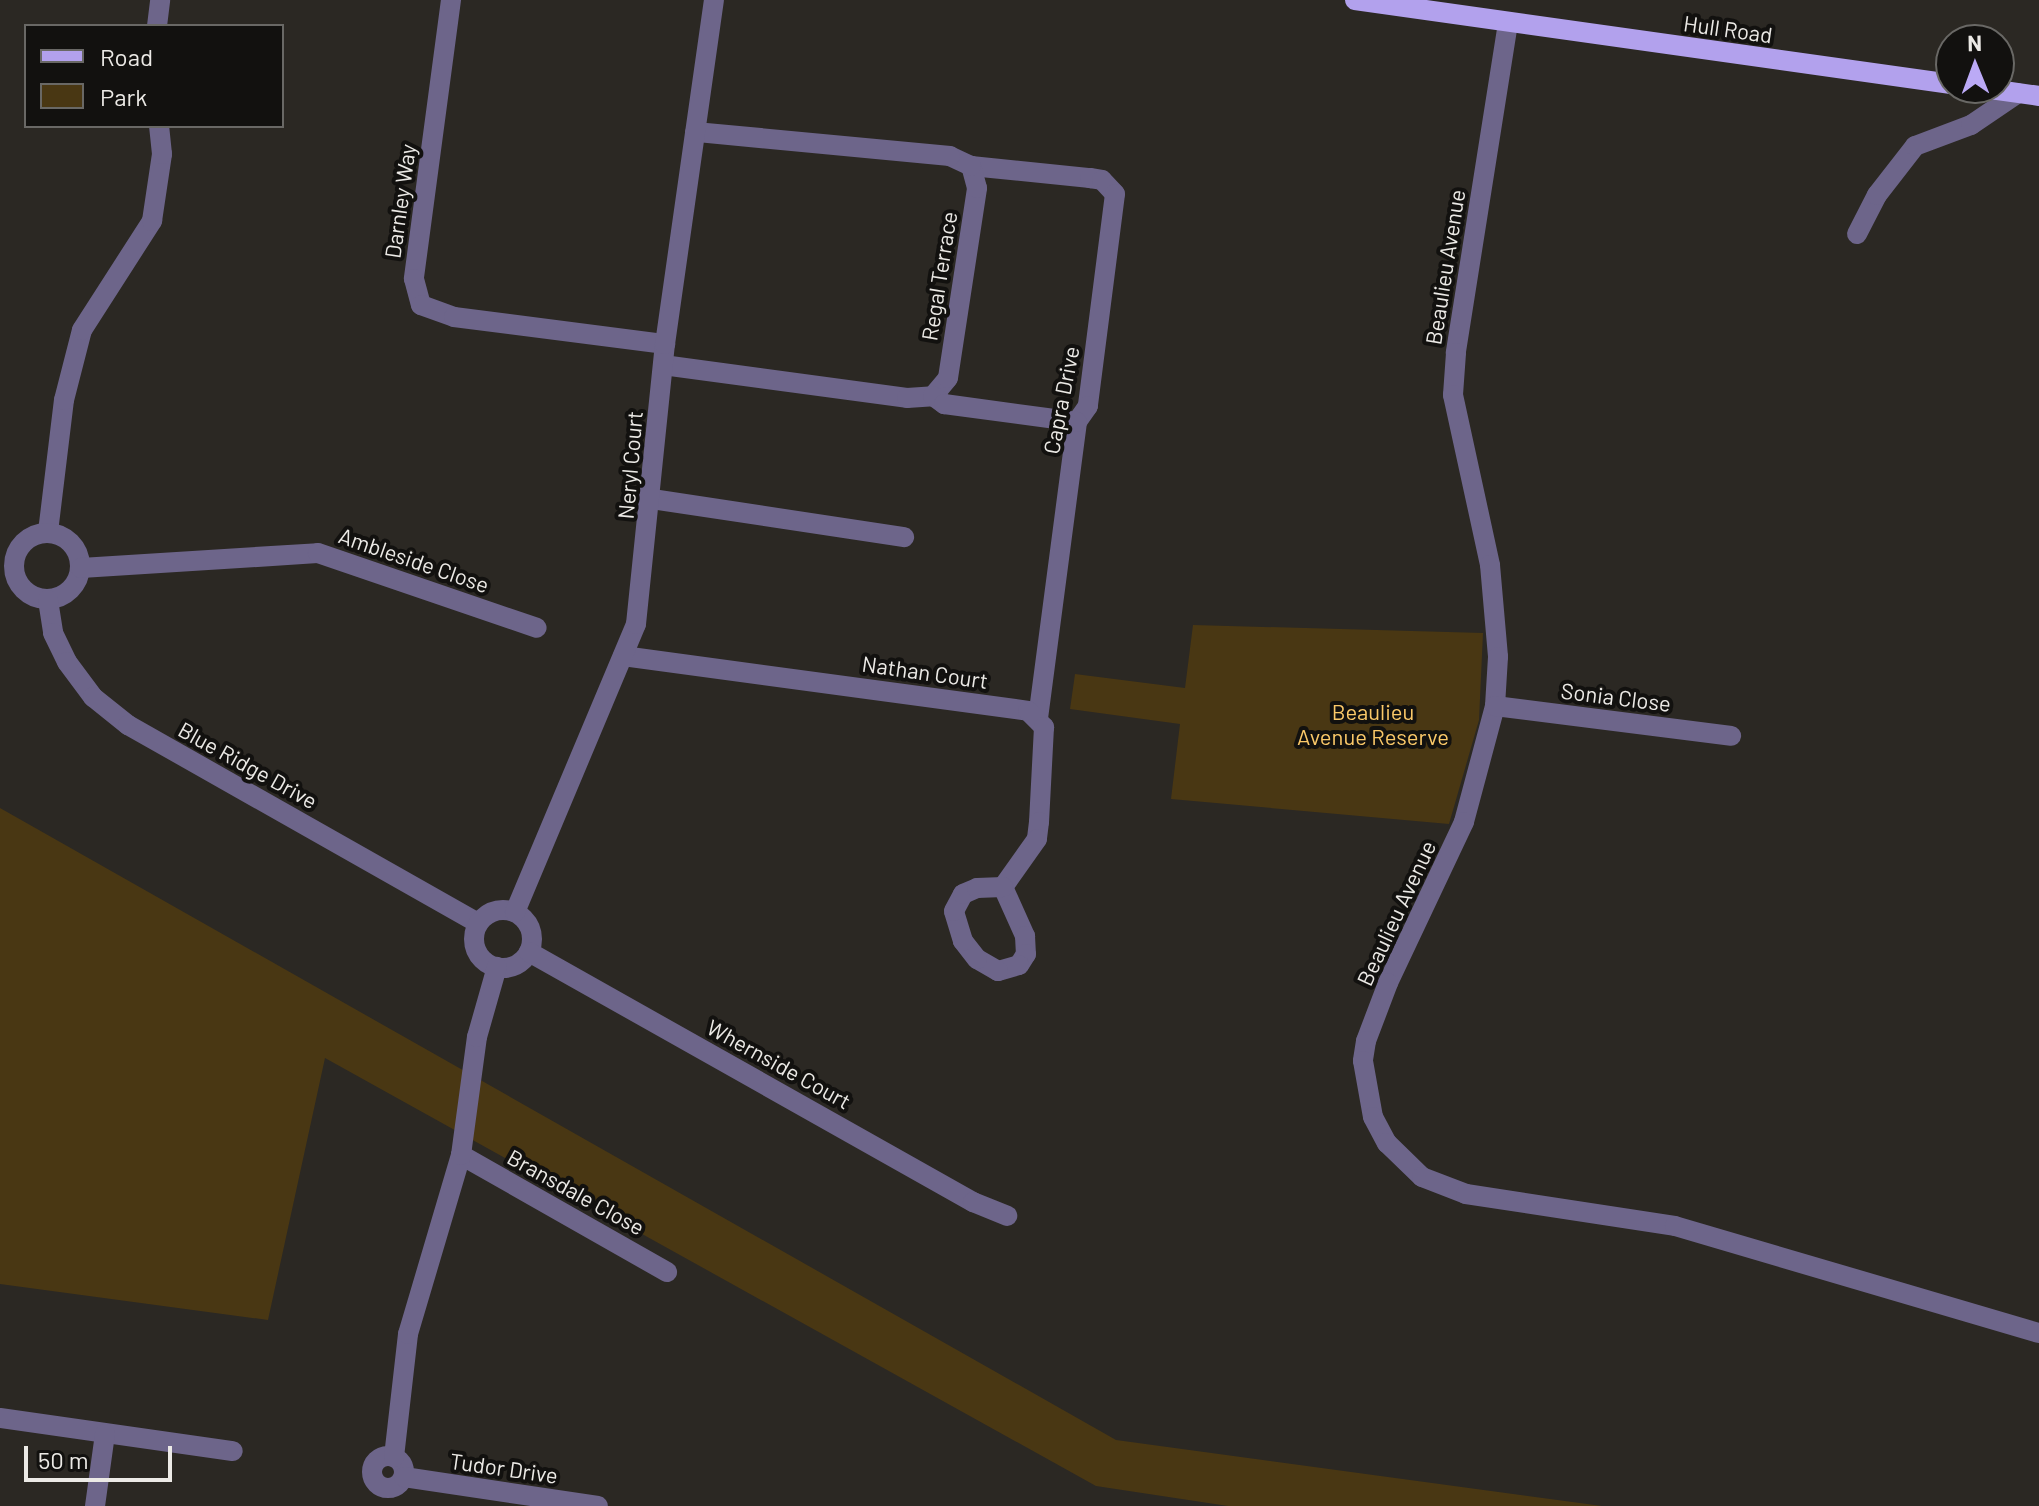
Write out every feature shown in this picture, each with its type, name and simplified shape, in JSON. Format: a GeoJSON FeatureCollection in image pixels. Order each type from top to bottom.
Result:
{"type":"FeatureCollection","features":[{"type":"Feature","properties":{"kind":"main road","name":"Hull Road"},"geometry":{"type":"LineString","coordinates":[[1355,0],[1935,82]]}},
{"type":"Feature","properties":{"kind":"main road"},"geometry":{"type":"LineString","coordinates":[[2015,93],[2039,96]]}},
{"type":"Feature","properties":{"kind":"street"},"geometry":{"type":"LineString","coordinates":[[157,24],[160,0]]}},
{"type":"Feature","properties":{"kind":"street","name":"Darnley Way"},"geometry":{"type":"LineString","coordinates":[[451,0],[414,279],[421,305],[454,317],[665,344]]}},
{"type":"Feature","properties":{"kind":"street","name":"Neryl Court"},"geometry":{"type":"LineString","coordinates":[[515,912],[636,624],[652,499],[665,344],[714,0]]}},
{"type":"Feature","properties":{"kind":"street","name":"Beaulieu Avenue"},"geometry":{"type":"LineString","coordinates":[[1508,23],[1456,353],[1453,395],[1490,565],[1498,657],[1495,706],[1464,822],[1388,983],[1366,1041],[1366,1088],[1373,1117],[1387,1143],[1422,1177],[1466,1194],[1675,1226],[2039,1333]]}},
{"type":"Feature","properties":{"kind":"street"},"geometry":{"type":"LineString","coordinates":[[1857,234],[1877,195],[1915,146],[1971,125],[2018,93]]}},
{"type":"Feature","properties":{"kind":"street"},"geometry":{"type":"LineString","coordinates":[[48,532],[64,400],[82,330],[152,221],[162,154],[159,128]]}},
{"type":"Feature","properties":{"kind":"street"},"geometry":{"type":"LineString","coordinates":[[695,132],[950,156],[971,166]]}},
{"type":"Feature","properties":{"kind":"street","name":"Regal Terrace"},"geometry":{"type":"LineString","coordinates":[[933,396],[948,378],[977,188],[971,166]]}},
{"type":"Feature","properties":{"kind":"street","name":"Capra Drive"},"geometry":{"type":"LineString","coordinates":[[971,166],[1102,180],[1115,194],[1088,406],[1077,422],[1038,718]]}},
{"type":"Feature","properties":{"kind":"street"},"geometry":{"type":"LineString","coordinates":[[663,365],[907,398],[933,396],[944,404],[1077,422]]}},
{"type":"Feature","properties":{"kind":"street"},"geometry":{"type":"LineString","coordinates":[[652,499],[904,537]]}},
{"type":"Feature","properties":{"kind":"street"},"geometry":{"type":"LineString","coordinates":[[48,532],[76,547],[81,568],[79,578],[67,594],[48,600],[27,593],[20,586],[14,566],[15,555],[28,538],[48,532]]}},
{"type":"Feature","properties":{"kind":"street","name":"Ambleside Close"},"geometry":{"type":"LineString","coordinates":[[81,568],[318,553],[537,628]]}},
{"type":"Feature","properties":{"kind":"street","name":"Blue Ridge Drive"},"geometry":{"type":"LineString","coordinates":[[48,600],[53,633],[67,662],[93,697],[128,725],[478,923]]}},
{"type":"Feature","properties":{"kind":"street","name":"Nathan Court"},"geometry":{"type":"LineString","coordinates":[[623,656],[1011,708],[1038,718]]}},
{"type":"Feature","properties":{"kind":"street","name":"Sonia Close"},"geometry":{"type":"LineString","coordinates":[[1495,706],[1731,736]]}},
{"type":"Feature","properties":{"kind":"street"},"geometry":{"type":"LineString","coordinates":[[1003,887],[1037,839],[1044,739],[1044,727],[1038,718]]}},
{"type":"Feature","properties":{"kind":"street"},"geometry":{"type":"LineString","coordinates":[[502,909],[515,912],[531,929],[529,952],[521,962],[497,967],[484,961],[476,950],[474,936],[478,923],[489,913],[502,909]]}},
{"type":"Feature","properties":{"kind":"street","name":"Whernside Court"},"geometry":{"type":"LineString","coordinates":[[529,952],[973,1202],[1007,1216]]}},
{"type":"Feature","properties":{"kind":"street"},"geometry":{"type":"LineString","coordinates":[[394,1457],[408,1334],[461,1155],[477,1037],[497,967]]}},
{"type":"Feature","properties":{"kind":"street","name":"Bransdale Close"},"geometry":{"type":"LineString","coordinates":[[461,1155],[667,1272]]}},
{"type":"Feature","properties":{"kind":"street"},"geometry":{"type":"LineString","coordinates":[[0,1418],[233,1451]]}},
{"type":"Feature","properties":{"kind":"street"},"geometry":{"type":"LineString","coordinates":[[95,1506],[105,1434]]}},
{"type":"Feature","properties":{"kind":"street"},"geometry":{"type":"LineString","coordinates":[[394,1457],[401,1461],[393,1491],[374,1481],[371,1471],[379,1458],[394,1457]]}},
{"type":"Feature","properties":{"kind":"street","name":"Tudor Drive"},"geometry":{"type":"LineString","coordinates":[[393,1491],[598,1506]]}},
{"type":"Feature","properties":{"kind":"green space","name":"Beaulieu Avenue Reserve"},"geometry":{"type":"Polygon","coordinates":[[[1193,625],[1483,633],[1479,720],[1449,824],[1171,799],[1180,724],[1070,709],[1075,674],[1185,688],[1193,625]]]}},
{"type":"Feature","properties":{"kind":"green space"},"geometry":{"type":"Polygon","coordinates":[[[0,808],[1116,1440],[1602,1506],[1228,1506],[1096,1486],[325,1058],[268,1320],[0,1284],[0,808]]]}}]}
